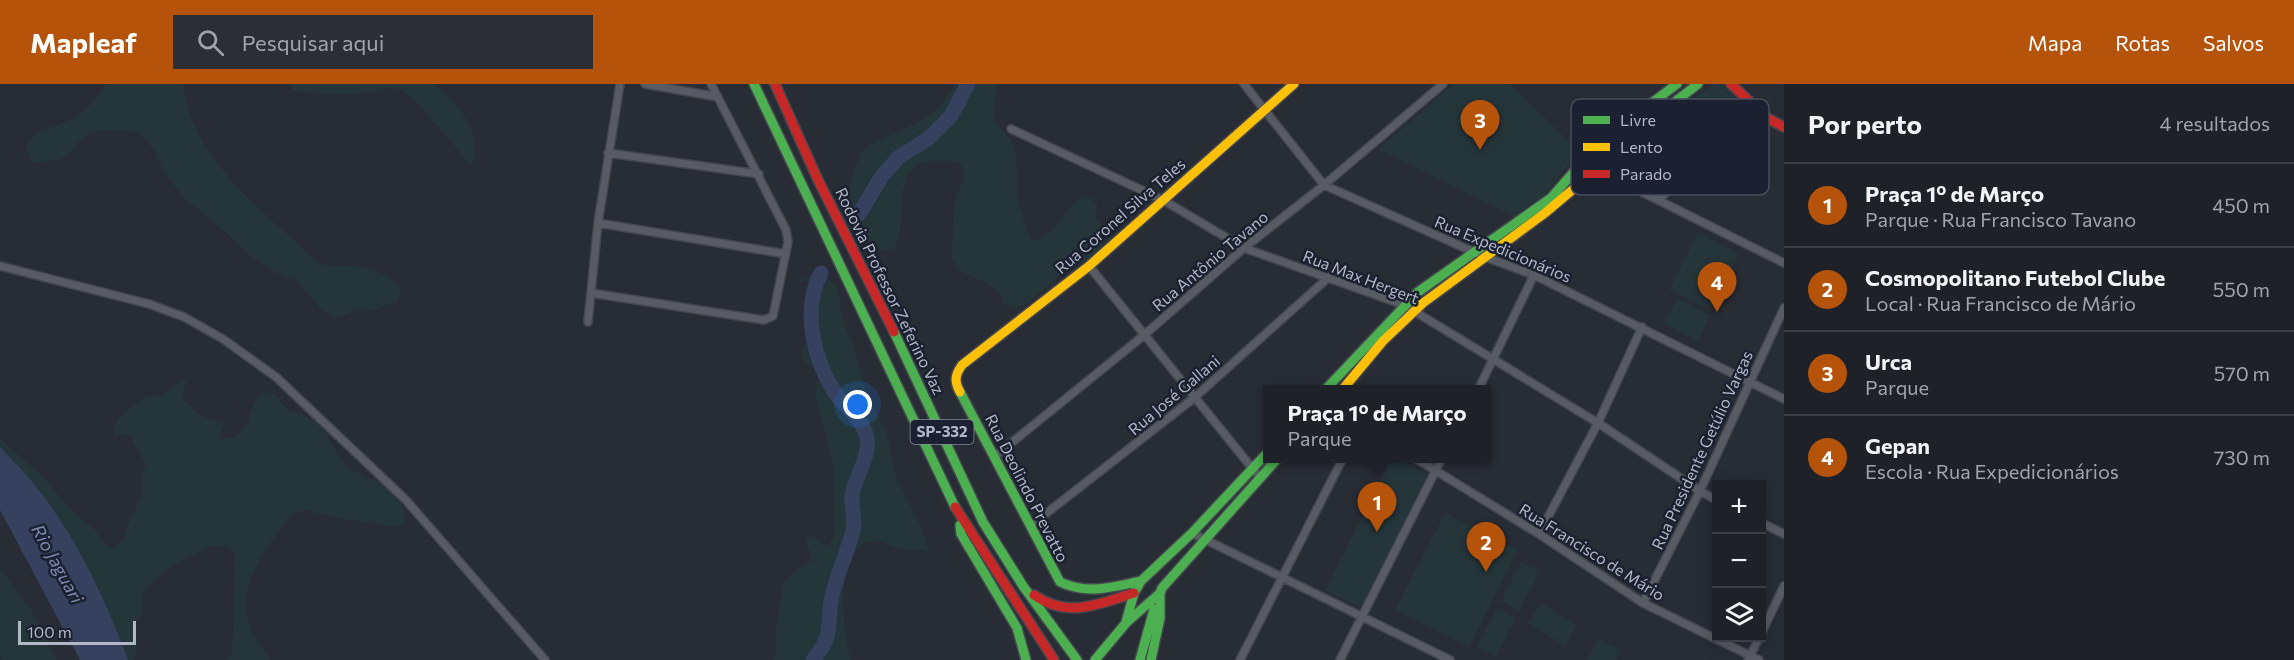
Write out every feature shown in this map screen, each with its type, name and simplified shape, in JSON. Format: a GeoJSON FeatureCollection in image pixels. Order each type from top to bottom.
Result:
{"type":"FeatureCollection","features":[{"type":"Feature","properties":{"kind":"main road","name":"Rodovia Professor Zeferino Vaz"},"geometry":{"type":"LineString","coordinates":[[754,84],[959,515],[1054,660]]}},
{"type":"Feature","properties":{"kind":"main road","name":"Rodovia Professor Zeferino Vaz"},"geometry":{"type":"LineString","coordinates":[[776,84],[818,180],[918,380],[983,522],[1023,586],[1074,656]]}},
{"type":"Feature","properties":{"kind":"main road","name":"Rua Coronel Silva Teles"},"geometry":{"type":"LineString","coordinates":[[962,365],[1089,266],[1294,84]]}},
{"type":"Feature","properties":{"kind":"main road"},"geometry":{"type":"LineString","coordinates":[[1657,99],[1677,84]]}},
{"type":"Feature","properties":{"kind":"main road"},"geometry":{"type":"LineString","coordinates":[[1679,99],[1698,84]]}},
{"type":"Feature","properties":{"kind":"main road"},"geometry":{"type":"LineString","coordinates":[[1731,84],[1747,99]]}},
{"type":"Feature","properties":{"kind":"main road"},"geometry":{"type":"LineString","coordinates":[[1769,119],[1784,127]]}},
{"type":"Feature","properties":{"kind":"main road"},"geometry":{"type":"LineString","coordinates":[[1329,385],[1404,305],[1473,252],[1551,198],[1571,175]]}},
{"type":"Feature","properties":{"kind":"main road"},"geometry":{"type":"LineString","coordinates":[[1346,385],[1383,341],[1423,303],[1545,213],[1571,191]]}},
{"type":"Feature","properties":{"kind":"main road","name":"Rua Deolindo Prevatto"},"geometry":{"type":"LineString","coordinates":[[962,365],[956,374],[955,383],[1060,582],[1083,592],[1097,591],[1144,579]]}},
{"type":"Feature","properties":{"kind":"main road"},"geometry":{"type":"LineString","coordinates":[[1126,623],[1134,593],[1144,579],[1192,534],[1263,457]]}},
{"type":"Feature","properties":{"kind":"main road"},"geometry":{"type":"LineString","coordinates":[[1095,660],[1126,623],[1159,594],[1204,539],[1274,463]]}},
{"type":"Feature","properties":{"kind":"main road"},"geometry":{"type":"LineString","coordinates":[[959,515],[961,534],[1017,628],[1026,660]]}},
{"type":"Feature","properties":{"kind":"main road"},"geometry":{"type":"LineString","coordinates":[[1144,579],[1155,578],[1160,582],[1160,618],[1151,660]]}},
{"type":"Feature","properties":{"kind":"main road"},"geometry":{"type":"LineString","coordinates":[[1023,586],[1041,601],[1054,608],[1067,610],[1134,593]]}},
{"type":"Feature","properties":{"kind":"main road"},"geometry":{"type":"LineString","coordinates":[[1140,660],[1159,594]]}},
{"type":"Feature","properties":{"kind":"street"},"geometry":{"type":"LineString","coordinates":[[588,322],[598,223],[620,84]]}},
{"type":"Feature","properties":{"kind":"street"},"geometry":{"type":"LineString","coordinates":[[645,84],[718,97]]}},
{"type":"Feature","properties":{"kind":"street"},"geometry":{"type":"LineString","coordinates":[[591,293],[764,320],[773,316],[776,311],[786,254],[786,230],[711,84]]}},
{"type":"Feature","properties":{"kind":"street","name":"Rua Expedicionários"},"geometry":{"type":"LineString","coordinates":[[1244,84],[1324,185],[1473,252],[1534,275],[1784,399]]}},
{"type":"Feature","properties":{"kind":"street","name":"Rua Antônio Tavano"},"geometry":{"type":"LineString","coordinates":[[994,457],[1143,336],[1244,248],[1324,185],[1443,84]]}},
{"type":"Feature","properties":{"kind":"street","name":"Rua Max Hergert"},"geometry":{"type":"LineString","coordinates":[[1011,129],[1163,200],[1244,248],[1404,305],[1598,423],[1712,498]]}},
{"type":"Feature","properties":{"kind":"street"},"geometry":{"type":"LineString","coordinates":[[608,153],[759,174]]}},
{"type":"Feature","properties":{"kind":"street"},"geometry":{"type":"LineString","coordinates":[[1648,195],[1784,263]]}},
{"type":"Feature","properties":{"kind":"street"},"geometry":{"type":"LineString","coordinates":[[1658,200],[1665,195]]}},
{"type":"Feature","properties":{"kind":"street"},"geometry":{"type":"LineString","coordinates":[[598,223],[786,254]]}},
{"type":"Feature","properties":{"kind":"street"},"geometry":{"type":"LineString","coordinates":[[0,266],[149,304],[184,318],[223,339],[267,370],[312,409],[405,499],[545,660]]}},
{"type":"Feature","properties":{"kind":"street"},"geometry":{"type":"LineString","coordinates":[[1089,266],[1251,470],[1260,478]]}},
{"type":"Feature","properties":{"kind":"street"},"geometry":{"type":"LineString","coordinates":[[1481,385],[1534,275]]}},
{"type":"Feature","properties":{"kind":"street","name":"Rua José Gallani"},"geometry":{"type":"LineString","coordinates":[[1030,526],[1194,398],[1329,278]]}},
{"type":"Feature","properties":{"kind":"street","name":"Rua Presidente Getúlio Vargas"},"geometry":{"type":"LineString","coordinates":[[1643,603],[1700,491],[1784,308]]}},
{"type":"Feature","properties":{"kind":"street"},"geometry":{"type":"LineString","coordinates":[[1539,534],[1598,423],[1642,327]]}},
{"type":"Feature","properties":{"kind":"street"},"geometry":{"type":"LineString","coordinates":[[1240,660],[1341,463]]}},
{"type":"Feature","properties":{"kind":"street","name":"Rua Francisco de Mário"},"geometry":{"type":"LineString","coordinates":[[1423,463],[1539,534],[1643,603],[1749,658],[1759,660]]}},
{"type":"Feature","properties":{"kind":"street"},"geometry":{"type":"LineString","coordinates":[[1340,660],[1440,463]]}},
{"type":"Feature","properties":{"kind":"street"},"geometry":{"type":"LineString","coordinates":[[1766,525],[1784,534]]}},
{"type":"Feature","properties":{"kind":"street"},"geometry":{"type":"LineString","coordinates":[[1192,534],[1450,660]]}},
{"type":"Feature","properties":{"kind":"street"},"geometry":{"type":"LineString","coordinates":[[1766,622],[1784,585]]}},
{"type":"Feature","properties":{"kind":"street"},"geometry":{"type":"LineString","coordinates":[[1749,658],[1757,642]]}},
{"type":"Feature","properties":{"kind":"shaded area"},"geometry":{"type":"Polygon","coordinates":[[[105,84],[183,84],[189,112],[201,138],[215,161],[253,203],[315,261],[330,266],[362,267],[381,273],[393,280],[402,288],[398,300],[372,311],[352,311],[352,313],[335,318],[323,311],[296,280],[284,277],[249,255],[184,198],[165,174],[154,150],[144,138],[133,131],[102,130],[90,133],[78,142],[71,153],[59,160],[31,162],[26,148],[34,136],[74,118],[90,106],[105,84]]]}},
{"type":"Feature","properties":{"kind":"shaded area"},"geometry":{"type":"Polygon","coordinates":[[[288,84],[434,84],[453,102],[467,120],[474,141],[472,167],[423,109],[402,90],[388,88],[376,92],[350,94],[308,93],[294,91],[288,84]]]}},
{"type":"Feature","properties":{"kind":"shaded area"},"geometry":{"type":"Polygon","coordinates":[[[955,84],[1000,84],[994,99],[994,115],[1015,150],[1018,198],[1032,241],[1050,232],[1071,206],[1085,195],[1097,204],[1096,218],[1103,230],[1103,244],[1093,256],[1058,277],[1027,304],[1015,307],[1003,304],[999,292],[987,283],[959,271],[952,259],[955,200],[965,176],[960,162],[928,161],[912,169],[905,184],[900,229],[893,251],[876,248],[863,239],[855,230],[848,215],[849,193],[857,161],[862,151],[925,118],[941,104],[955,84]]]}},
{"type":"Feature","properties":{"kind":"shaded area"},"geometry":{"type":"Polygon","coordinates":[[[1454,84],[1510,84],[1571,143],[1571,161],[1544,195],[1513,216],[1379,149],[1454,84]]]}},
{"type":"Feature","properties":{"kind":"shaded area"},"geometry":{"type":"Polygon","coordinates":[[[1713,84],[1727,84],[1743,99],[1694,99],[1713,84]]]}},
{"type":"Feature","properties":{"kind":"shaded area"},"geometry":{"type":"Polygon","coordinates":[[[1698,232],[1739,254],[1715,302],[1705,307],[1669,290],[1698,232]]]}},
{"type":"Feature","properties":{"kind":"shaded area"},"geometry":{"type":"Polygon","coordinates":[[[811,275],[825,276],[835,285],[843,323],[855,349],[866,392],[887,434],[895,475],[921,527],[929,551],[896,548],[875,541],[861,546],[852,557],[846,573],[843,611],[851,660],[774,660],[781,597],[785,582],[796,570],[811,561],[806,537],[812,536],[828,547],[834,536],[833,463],[815,395],[817,381],[831,380],[802,358],[803,348],[811,328],[809,284],[806,280],[797,283],[811,275]]]}},
{"type":"Feature","properties":{"kind":"shaded area"},"geometry":{"type":"Polygon","coordinates":[[[1677,298],[1710,315],[1698,341],[1664,324],[1677,298]]]}},
{"type":"Feature","properties":{"kind":"shaded area"},"geometry":{"type":"Polygon","coordinates":[[[182,380],[187,381],[182,395],[189,406],[205,417],[223,421],[224,425],[218,440],[241,432],[247,425],[258,396],[271,393],[286,408],[312,419],[321,427],[348,467],[393,491],[401,503],[405,520],[404,524],[397,527],[332,517],[307,510],[293,513],[266,550],[251,578],[247,592],[246,607],[249,623],[270,660],[225,660],[232,655],[235,561],[233,550],[221,545],[209,547],[173,565],[150,584],[142,595],[142,614],[135,622],[137,649],[134,660],[111,660],[0,477],[0,438],[46,480],[71,510],[96,531],[103,542],[109,547],[115,547],[123,539],[142,496],[142,476],[146,465],[130,436],[125,434],[114,436],[117,423],[125,413],[146,396],[162,395],[182,380]]]}},
{"type":"Feature","properties":{"kind":"shaded area"},"geometry":{"type":"Polygon","coordinates":[[[1389,463],[1405,463],[1429,475],[1361,608],[1325,590],[1389,463]]]}},
{"type":"Feature","properties":{"kind":"shaded area"},"geometry":{"type":"Polygon","coordinates":[[[1445,513],[1518,550],[1469,647],[1395,610],[1445,513]]]}},
{"type":"Feature","properties":{"kind":"shaded area"},"geometry":{"type":"Polygon","coordinates":[[[1521,562],[1540,571],[1519,611],[1501,601],[1521,562]]]}},
{"type":"Feature","properties":{"kind":"shaded area"},"geometry":{"type":"Polygon","coordinates":[[[0,568],[31,610],[57,660],[3,660],[0,657],[0,568]]]}},
{"type":"Feature","properties":{"kind":"shaded area"},"geometry":{"type":"Polygon","coordinates":[[[1541,603],[1577,625],[1565,646],[1528,623],[1541,603]]]}},
{"type":"Feature","properties":{"kind":"shaded area"},"geometry":{"type":"Polygon","coordinates":[[[1497,608],[1516,618],[1496,656],[1477,647],[1497,608]]]}},
{"type":"Feature","properties":{"kind":"shaded area"},"geometry":{"type":"Polygon","coordinates":[[[1598,639],[1621,650],[1616,660],[1587,660],[1598,639]]]}},
{"type":"Feature","properties":{"kind":"water","name":"Rio Jaguari"},"geometry":{"type":"Polygon","coordinates":[[[0,447],[34,484],[76,546],[110,614],[128,660],[80,660],[0,510],[0,447]]]}},
{"type":"Feature","properties":{"kind":"waterway"},"geometry":{"type":"LineString","coordinates":[[859,214],[882,176],[899,157],[929,138],[951,116],[968,84]]}},
{"type":"Feature","properties":{"kind":"waterway"},"geometry":{"type":"LineString","coordinates":[[813,660],[827,637],[832,596],[854,527],[852,495],[867,445],[862,425],[836,394],[816,351],[811,318],[812,302],[821,273]]}},
{"type":"Feature","properties":{"kind":"traffic: fast"},"geometry":{"type":"LineString","coordinates":[[754,84],[955,507]]}},
{"type":"Feature","properties":{"kind":"traffic: fast"},"geometry":{"type":"LineString","coordinates":[[1657,99],[1677,84]]}},
{"type":"Feature","properties":{"kind":"traffic: fast"},"geometry":{"type":"LineString","coordinates":[[1679,99],[1698,84]]}},
{"type":"Feature","properties":{"kind":"traffic: fast"},"geometry":{"type":"LineString","coordinates":[[1330,385],[1418,292],[1551,198],[1571,175]]}},
{"type":"Feature","properties":{"kind":"traffic: fast"},"geometry":{"type":"LineString","coordinates":[[894,332],[983,522],[1023,586],[1077,660]]}},
{"type":"Feature","properties":{"kind":"traffic: fast"},"geometry":{"type":"LineString","coordinates":[[960,392],[1060,582],[1090,589],[1141,581]]}},
{"type":"Feature","properties":{"kind":"traffic: fast"},"geometry":{"type":"LineString","coordinates":[[1126,622],[1134,593],[1141,581],[1192,533],[1263,457]]}},
{"type":"Feature","properties":{"kind":"traffic: fast"},"geometry":{"type":"LineString","coordinates":[[1095,660],[1126,623],[1160,593],[1274,463]]}},
{"type":"Feature","properties":{"kind":"traffic: fast"},"geometry":{"type":"LineString","coordinates":[[960,525],[961,534],[1017,628],[1026,660]]}},
{"type":"Feature","properties":{"kind":"traffic: fast"},"geometry":{"type":"LineString","coordinates":[[1151,660],[1160,618],[1160,593]]}},
{"type":"Feature","properties":{"kind":"traffic: fast"},"geometry":{"type":"LineString","coordinates":[[1140,660],[1154,609]]}},
{"type":"Feature","properties":{"kind":"traffic: slow"},"geometry":{"type":"LineString","coordinates":[[960,392],[956,378],[962,365],[1089,266],[1294,84]]}},
{"type":"Feature","properties":{"kind":"traffic: slow"},"geometry":{"type":"LineString","coordinates":[[1346,385],[1383,341],[1423,303],[1545,213],[1571,191]]}},
{"type":"Feature","properties":{"kind":"traffic: jam"},"geometry":{"type":"LineString","coordinates":[[775,84],[818,180],[894,332]]}},
{"type":"Feature","properties":{"kind":"traffic: jam"},"geometry":{"type":"LineString","coordinates":[[1731,84],[1747,99]]}},
{"type":"Feature","properties":{"kind":"traffic: jam"},"geometry":{"type":"LineString","coordinates":[[1769,119],[1784,127]]}},
{"type":"Feature","properties":{"kind":"traffic: jam"},"geometry":{"type":"LineString","coordinates":[[955,507],[1054,660]]}},
{"type":"Feature","properties":{"kind":"traffic: jam"},"geometry":{"type":"LineString","coordinates":[[1034,595],[1047,602],[1071,608],[1096,605],[1134,593]]}},
{"type":"Feature","properties":{"kind":"place","name":"Urca"},"geometry":{"type":"Point","coordinates":[1480,150]}},
{"type":"Feature","properties":{"kind":"place","name":"Gepan"},"geometry":{"type":"Point","coordinates":[1717,312]}},
{"type":"Feature","properties":{"kind":"place","name":"Praça 1º de Março"},"geometry":{"type":"Point","coordinates":[1377,532]}},
{"type":"Feature","properties":{"kind":"place","name":"Cosmopolitano Futebol Clube"},"geometry":{"type":"Point","coordinates":[1486,572]}}]}
